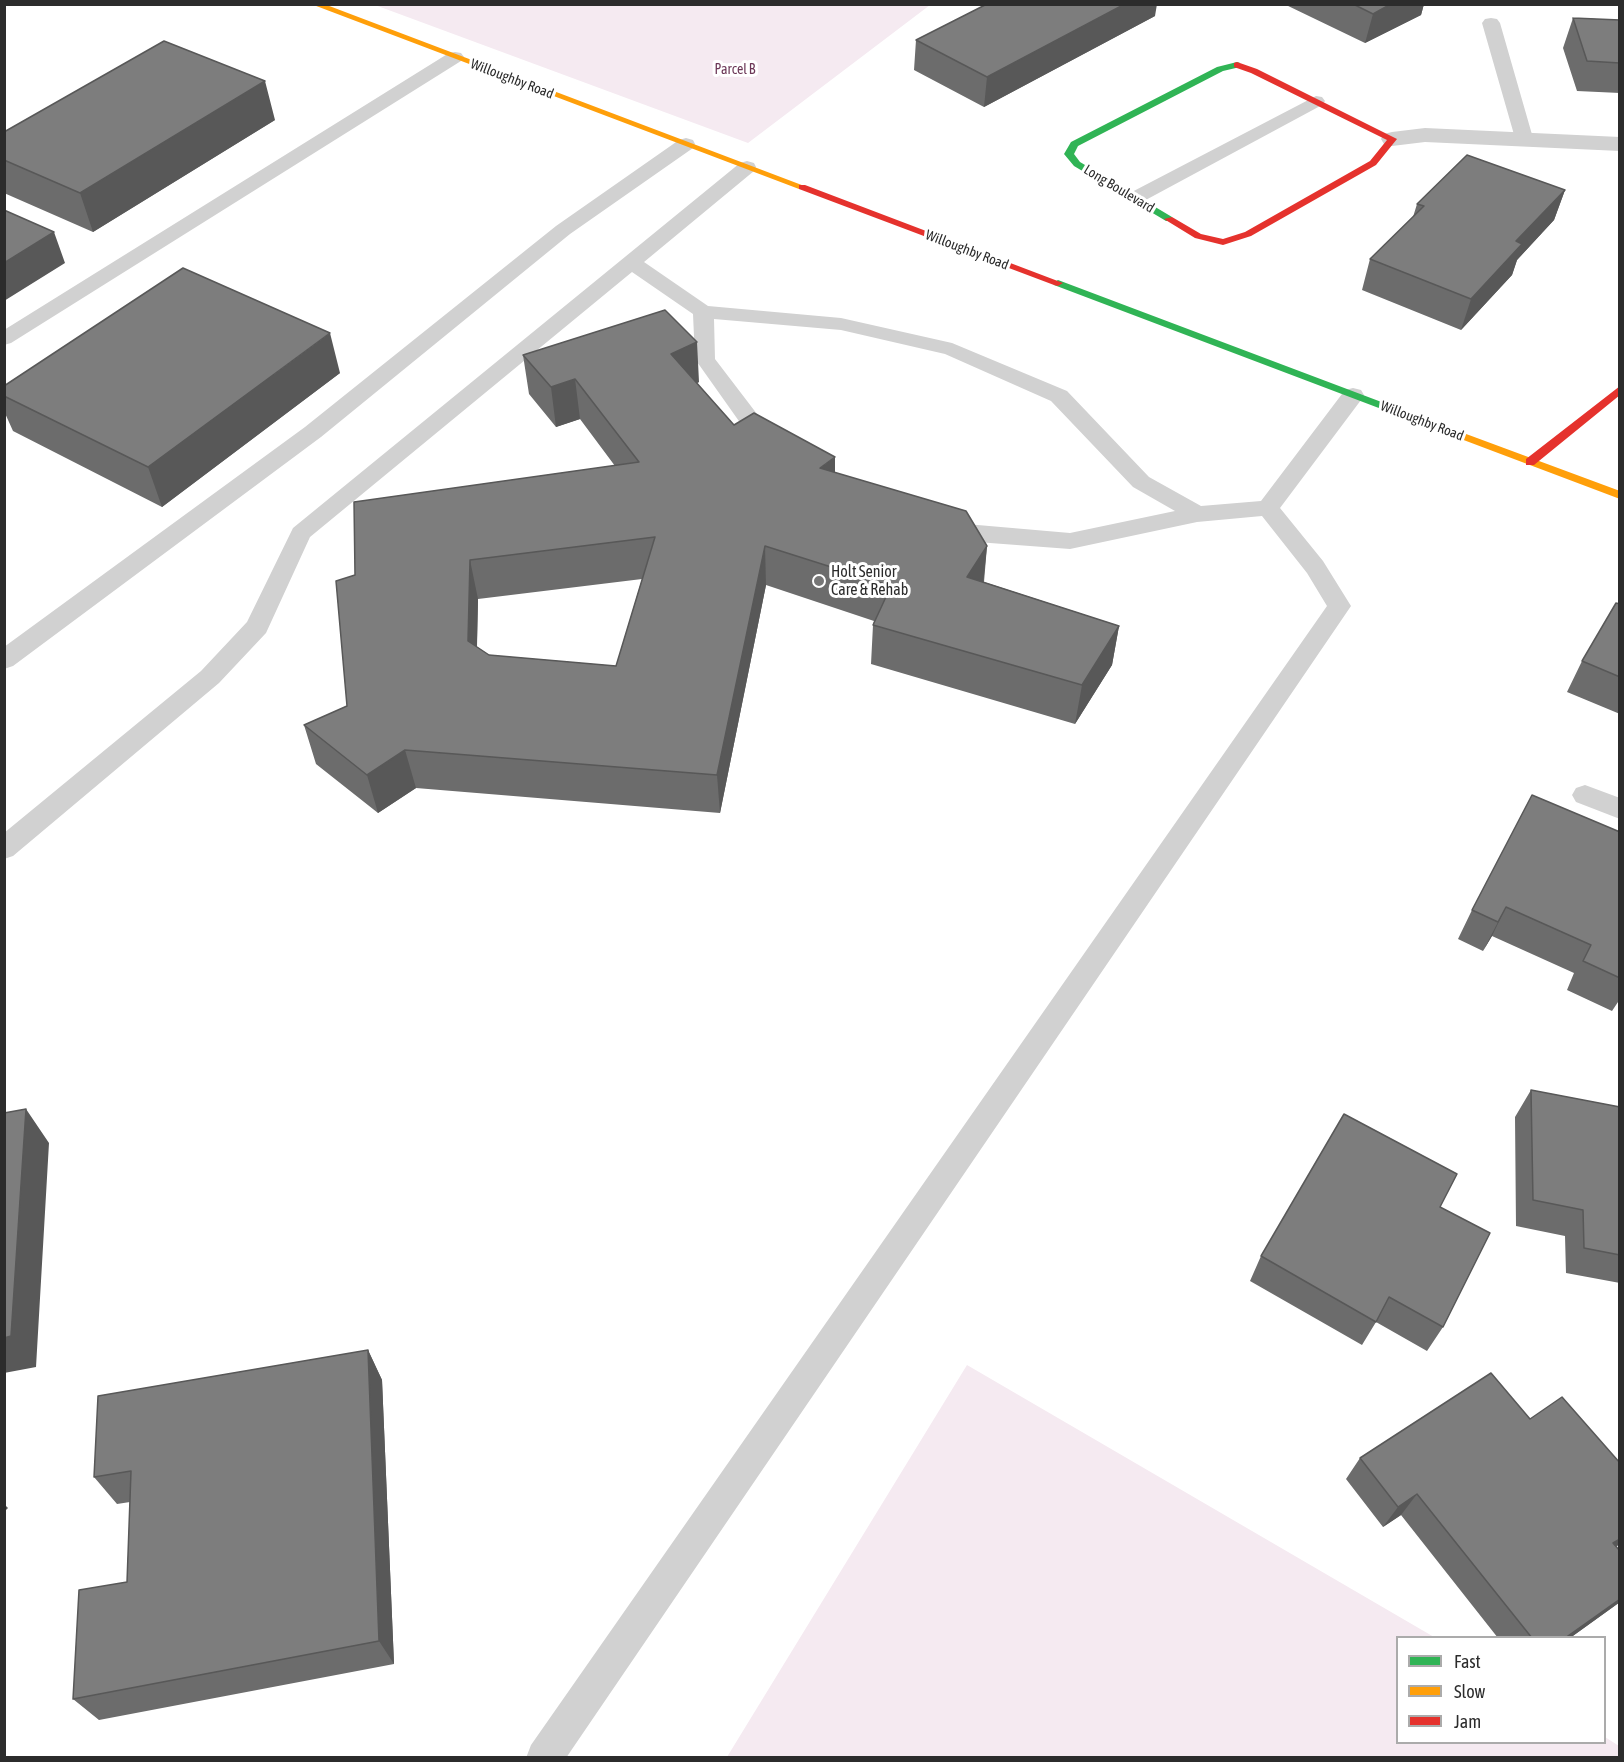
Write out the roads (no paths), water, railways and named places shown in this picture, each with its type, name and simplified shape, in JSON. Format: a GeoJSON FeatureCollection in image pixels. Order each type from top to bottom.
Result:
{"type":"FeatureCollection","features":[{"type":"Feature","properties":{"kind":"street","name":"Willoughby Road"},"geometry":{"type":"LineString","coordinates":[[315,4],[1620,495]]}},
{"type":"Feature","properties":{"kind":"street","name":"Long Boulevard"},"geometry":{"type":"LineString","coordinates":[[1237,65],[1316,101],[1392,139],[1373,163],[1248,234],[1223,242],[1198,236],[1077,164],[1069,153],[1074,144],[1220,69],[1237,65]]}},
{"type":"Feature","properties":{"kind":"street"},"geometry":{"type":"LineString","coordinates":[[1392,139],[1425,135],[1620,144]]}},
{"type":"Feature","properties":{"kind":"street"},"geometry":{"type":"LineString","coordinates":[[1530,462],[1620,389]]}},
{"type":"Feature","properties":{"kind":"lane"},"geometry":{"type":"LineString","coordinates":[[1491,23],[1524,138]]}},
{"type":"Feature","properties":{"kind":"lane"},"geometry":{"type":"LineString","coordinates":[[4,339],[455,57]]}},
{"type":"Feature","properties":{"kind":"lane"},"geometry":{"type":"LineString","coordinates":[[1135,198],[1316,101]]}},
{"type":"Feature","properties":{"kind":"lane"},"geometry":{"type":"LineString","coordinates":[[4,660],[314,432],[563,230],[686,144]]}},
{"type":"Feature","properties":{"kind":"lane"},"geometry":{"type":"LineString","coordinates":[[4,849],[210,677],[257,627],[301,533],[747,167]]}},
{"type":"Feature","properties":{"kind":"lane"},"geometry":{"type":"LineString","coordinates":[[632,262],[703,312],[841,324],[952,349],[1059,396],[1141,482],[1197,514]]}},
{"type":"Feature","properties":{"kind":"lane"},"geometry":{"type":"LineString","coordinates":[[703,312],[705,359],[749,419],[795,451]]}},
{"type":"Feature","properties":{"kind":"lane"},"geometry":{"type":"LineString","coordinates":[[921,520],[950,532],[1070,541],[1197,514],[1268,508],[1353,395]]}},
{"type":"Feature","properties":{"kind":"lane"},"geometry":{"type":"LineString","coordinates":[[544,1758],[1339,606],[1315,567],[1268,508]]}},
{"type":"Feature","properties":{"kind":"lane"},"geometry":{"type":"LineString","coordinates":[[1585,795],[1620,809]]}},
{"type":"Feature","properties":{"kind":"place","name":"Holt Senior Care & Rehab"},"geometry":{"type":"Point","coordinates":[819,581]}},
{"type":"Feature","properties":{"kind":"park label","name":"Parcel B"},"geometry":{"type":"Point","coordinates":[735,70]}}]}
